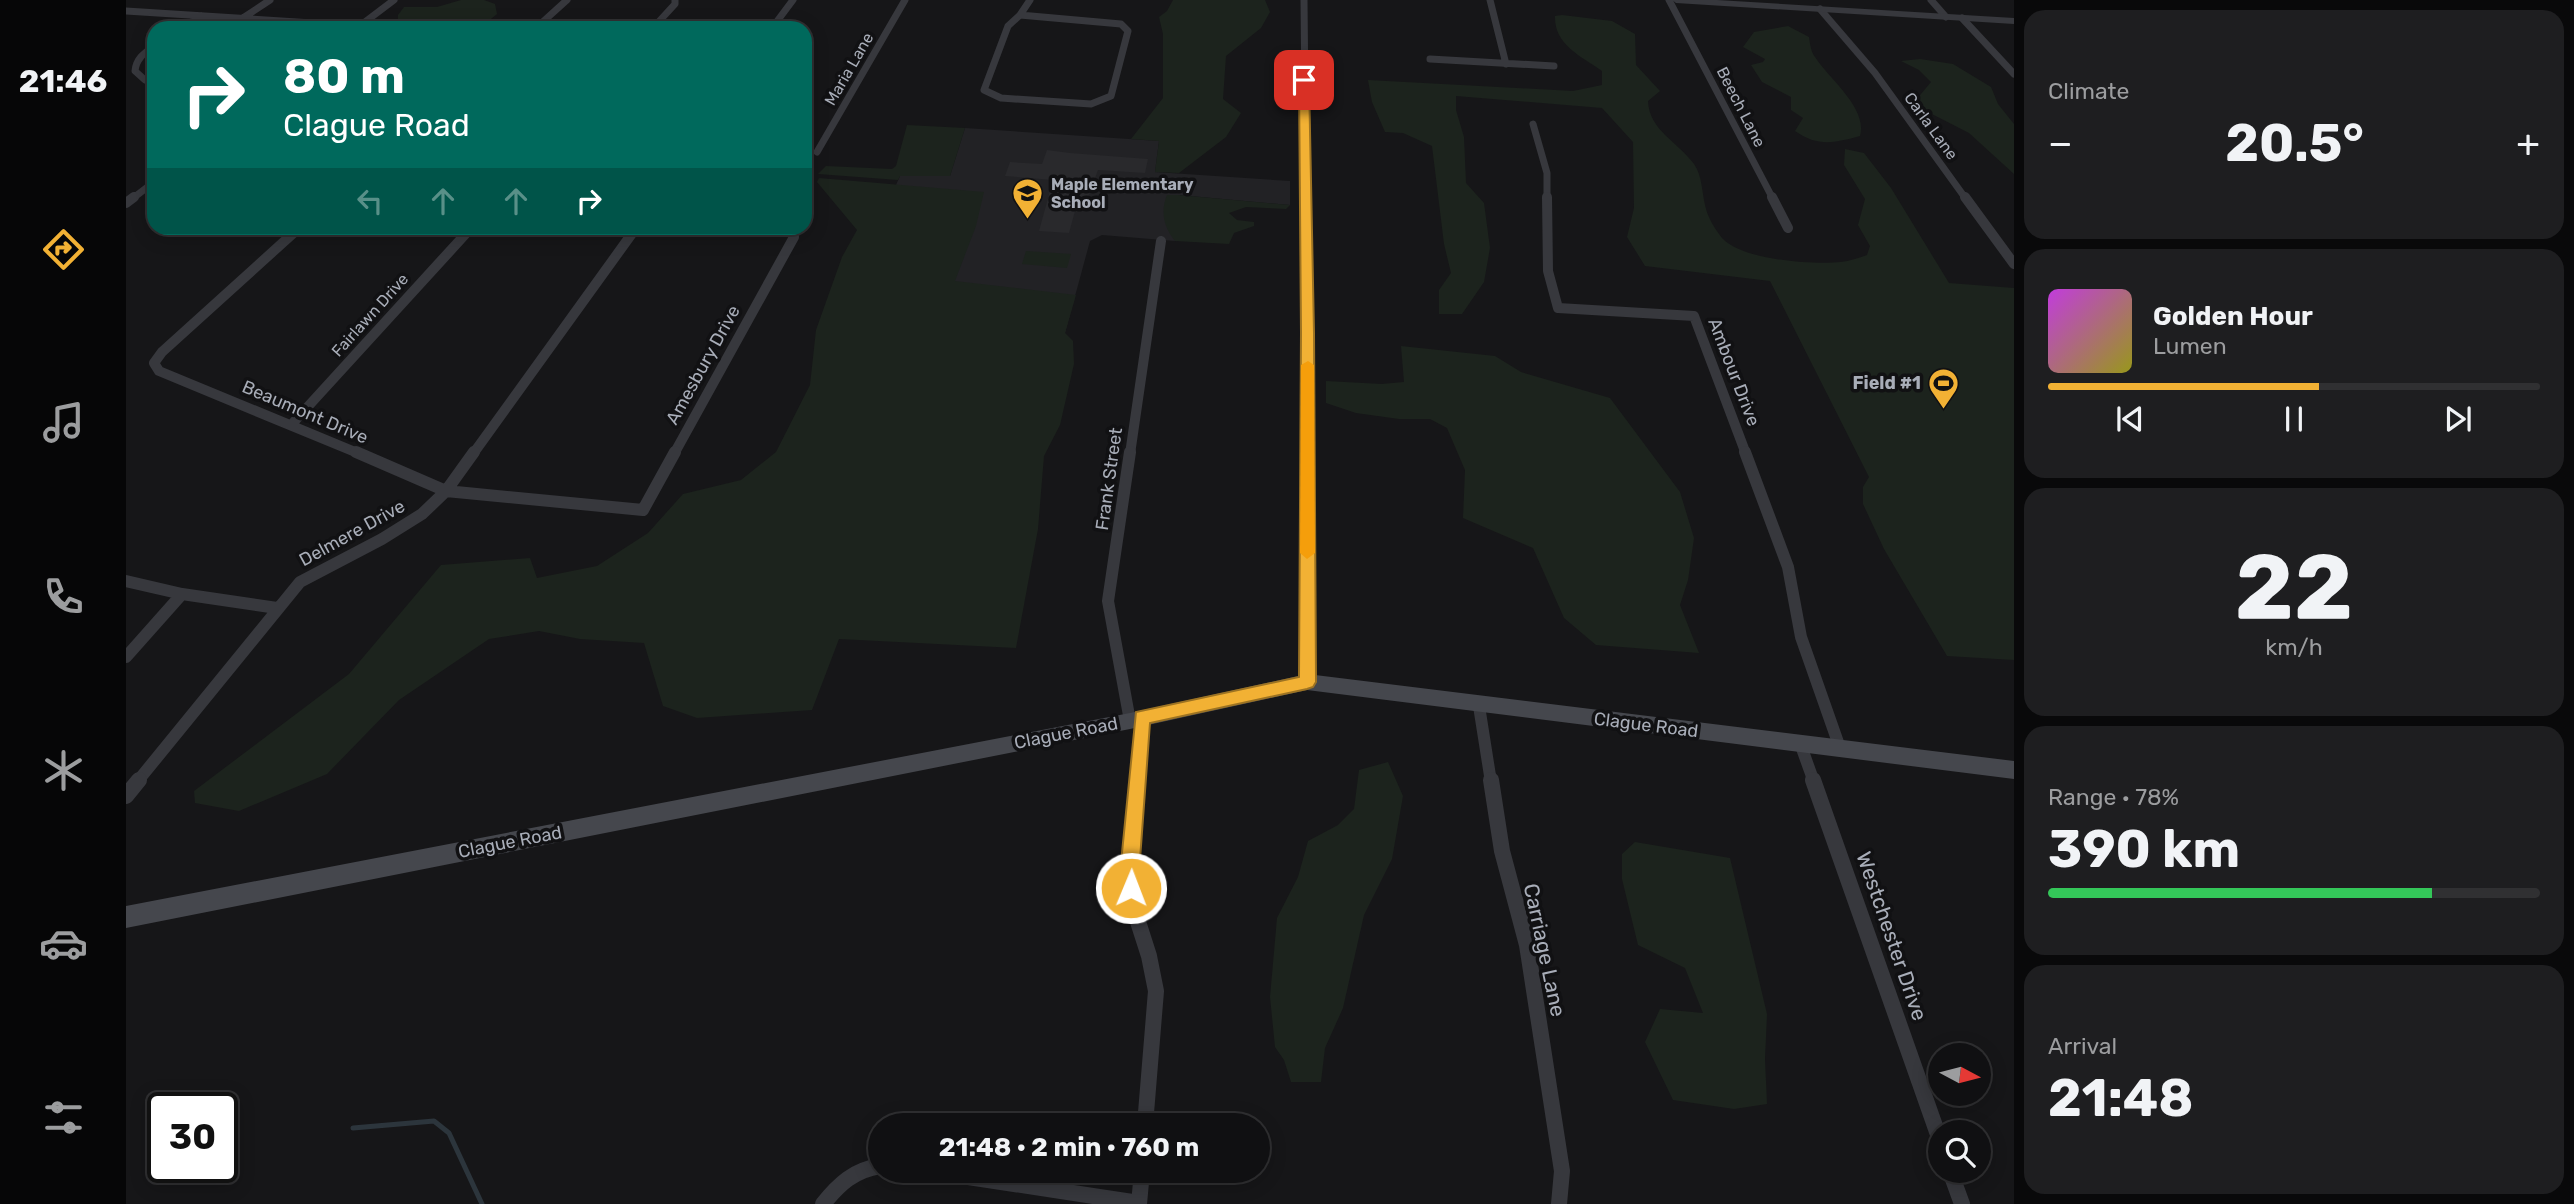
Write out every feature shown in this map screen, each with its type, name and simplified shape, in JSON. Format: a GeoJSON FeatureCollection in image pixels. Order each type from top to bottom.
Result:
{"type":"FeatureCollection","features":[{"type":"Feature","properties":{"kind":"main road","name":"Clague Road"},"geometry":{"type":"LineString","coordinates":[[126,918],[1136,719],[1307,682],[1479,706],[2014,770]]}},
{"type":"Feature","properties":{"kind":"street"},"geometry":{"type":"LineString","coordinates":[[242,18],[270,0]]}},
{"type":"Feature","properties":{"kind":"street"},"geometry":{"type":"LineString","coordinates":[[366,21],[394,0]]}},
{"type":"Feature","properties":{"kind":"street"},"geometry":{"type":"LineString","coordinates":[[544,21],[567,0]]}},
{"type":"Feature","properties":{"kind":"street"},"geometry":{"type":"LineString","coordinates":[[659,21],[675,4],[675,0]]}},
{"type":"Feature","properties":{"kind":"street"},"geometry":{"type":"LineString","coordinates":[[777,21],[793,0]]}},
{"type":"Feature","properties":{"kind":"street","name":"Maria Lane"},"geometry":{"type":"LineString","coordinates":[[817,152],[905,0]]}},
{"type":"Feature","properties":{"kind":"street"},"geometry":{"type":"LineString","coordinates":[[1020,15],[1121,24],[1128,31],[1111,96],[1091,104],[1001,98],[990,95],[985,90],[1008,26],[1030,0]]}},
{"type":"Feature","properties":{"kind":"street"},"geometry":{"type":"LineString","coordinates":[[1304,0],[1308,333],[1307,682]]}},
{"type":"Feature","properties":{"kind":"street"},"geometry":{"type":"LineString","coordinates":[[1490,0],[1506,64]]}},
{"type":"Feature","properties":{"kind":"street","name":"Beech Lane"},"geometry":{"type":"LineString","coordinates":[[1670,0],[1788,228]]}},
{"type":"Feature","properties":{"kind":"street"},"geometry":{"type":"LineString","coordinates":[[1676,0],[2014,21]]}},
{"type":"Feature","properties":{"kind":"street"},"geometry":{"type":"LineString","coordinates":[[1931,0],[1946,17]]}},
{"type":"Feature","properties":{"kind":"street","name":"Carla Lane"},"geometry":{"type":"LineString","coordinates":[[1820,9],[1875,74],[2014,264]]}},
{"type":"Feature","properties":{"kind":"street"},"geometry":{"type":"LineString","coordinates":[[126,11],[281,21]]}},
{"type":"Feature","properties":{"kind":"street"},"geometry":{"type":"LineString","coordinates":[[194,21],[202,16]]}},
{"type":"Feature","properties":{"kind":"street"},"geometry":{"type":"LineString","coordinates":[[1962,18],[2014,74]]}},
{"type":"Feature","properties":{"kind":"street"},"geometry":{"type":"LineString","coordinates":[[145,80],[135,71],[135,65],[147,52]]}},
{"type":"Feature","properties":{"kind":"street"},"geometry":{"type":"LineString","coordinates":[[1430,59],[1553,66]]}},
{"type":"Feature","properties":{"kind":"street","name":"Ambour Drive"},"geometry":{"type":"LineString","coordinates":[[1533,124],[1547,173],[1548,271],[1558,308],[1695,316],[1788,567],[1791,601],[1800,638],[1840,748]]}},
{"type":"Feature","properties":{"kind":"street"},"geometry":{"type":"LineString","coordinates":[[126,203],[147,187]]}},
{"type":"Feature","properties":{"kind":"street","name":"Beaumont Drive"},"geometry":{"type":"LineString","coordinates":[[291,235],[162,352],[154,363],[159,371],[292,424],[446,491],[643,510]]}},
{"type":"Feature","properties":{"kind":"street","name":"Fairlawn Drive"},"geometry":{"type":"LineString","coordinates":[[292,424],[465,235]]}},
{"type":"Feature","properties":{"kind":"street","name":"Delmere Drive"},"geometry":{"type":"LineString","coordinates":[[126,796],[300,582],[382,539],[422,514],[446,491],[631,235]]}},
{"type":"Feature","properties":{"kind":"street","name":"Amesbury Drive"},"geometry":{"type":"LineString","coordinates":[[643,510],[791,235]]}},
{"type":"Feature","properties":{"kind":"street","name":"Frank Street"},"geometry":{"type":"LineString","coordinates":[[1136,719],[1108,601],[1161,241]]}},
{"type":"Feature","properties":{"kind":"street"},"geometry":{"type":"LineString","coordinates":[[126,582],[183,594],[277,608]]}},
{"type":"Feature","properties":{"kind":"street"},"geometry":{"type":"LineString","coordinates":[[126,657],[183,594]]}},
{"type":"Feature","properties":{"kind":"street","name":"Carriage Lane"},"geometry":{"type":"LineString","coordinates":[[1479,706],[1502,851],[1527,945],[1562,1171],[1559,1204]]}},
{"type":"Feature","properties":{"kind":"street"},"geometry":{"type":"LineString","coordinates":[[1136,719],[1130,873],[1132,903],[1149,956],[1156,991],[1147,1113]]}},
{"type":"Feature","properties":{"kind":"street","name":"Westchester Drive"},"geometry":{"type":"LineString","coordinates":[[1801,743],[1933,1120]]}},
{"type":"Feature","properties":{"kind":"street"},"geometry":{"type":"LineString","coordinates":[[823,1204],[836,1187],[852,1174],[868,1169]]}},
{"type":"Feature","properties":{"kind":"street"},"geometry":{"type":"LineString","coordinates":[[1008,1183],[1139,1203],[1141,1183]]}},
{"type":"Feature","properties":{"kind":"street"},"geometry":{"type":"LineString","coordinates":[[1954,1183],[1962,1204]]}},
{"type":"Feature","properties":{"kind":"shaded area"},"geometry":{"type":"Polygon","coordinates":[[[461,0],[484,0],[495,4],[497,14],[488,21],[398,21],[398,15],[404,7],[437,7],[461,0]]]}},
{"type":"Feature","properties":{"kind":"shaded area"},"geometry":{"type":"Polygon","coordinates":[[[1173,0],[1265,0],[1270,12],[1261,28],[1226,56],[1223,99],[1241,113],[1226,137],[1179,173],[1155,172],[1159,141],[1131,139],[1163,98],[1163,34],[1159,17],[1167,11],[1173,0]]]}},
{"type":"Feature","properties":{"kind":"shaded area"},"geometry":{"type":"Polygon","coordinates":[[[1555,16],[1612,21],[1635,34],[1636,65],[1660,91],[1648,101],[1653,120],[1697,168],[1709,216],[1727,243],[1757,255],[1812,263],[1841,262],[1867,255],[1870,246],[1858,225],[1865,199],[1844,165],[1845,149],[1864,153],[1891,188],[1949,283],[2014,288],[2014,660],[1947,656],[1884,549],[1863,504],[1863,487],[1869,477],[1770,281],[1645,266],[1627,237],[1634,208],[1633,142],[1602,108],[1456,96],[1456,110],[1464,137],[1466,183],[1484,203],[1490,248],[1484,282],[1462,314],[1439,314],[1439,290],[1451,273],[1444,244],[1432,146],[1403,133],[1385,132],[1372,102],[1368,80],[1573,91],[1602,85],[1602,71],[1570,49],[1559,35],[1555,16]]]}},
{"type":"Feature","properties":{"kind":"shaded area"},"geometry":{"type":"Polygon","coordinates":[[[1788,26],[1809,37],[1811,48],[1821,66],[1853,104],[1861,125],[1860,136],[1826,142],[1803,136],[1795,131],[1803,118],[1791,110],[1791,97],[1762,82],[1751,65],[1765,59],[1743,47],[1754,32],[1788,26]]]}},
{"type":"Feature","properties":{"kind":"shaded area"},"geometry":{"type":"Polygon","coordinates":[[[1920,59],[1953,64],[1991,87],[1998,104],[2014,124],[2014,174],[1969,133],[1926,111],[1916,100],[1931,82],[1919,70],[1901,61],[1920,59]]]}},
{"type":"Feature","properties":{"kind":"shaded area"},"geometry":{"type":"Polygon","coordinates":[[[907,125],[965,128],[950,176],[900,176],[898,180],[818,174],[826,166],[892,169],[896,166],[907,125]]]}},
{"type":"Feature","properties":{"kind":"shaded area","name":"Maple Elementary School"},"geometry":{"type":"Polygon","coordinates":[[[965,128],[1159,141],[1155,172],[1290,181],[1290,205],[1179,195],[1175,241],[1102,235],[1090,241],[1065,333],[840,311],[900,176],[950,176],[965,128]]]}},
{"type":"Feature","properties":{"kind":"shaded area"},"geometry":{"type":"Polygon","coordinates":[[[819,178],[984,192],[976,226],[955,281],[1076,295],[1065,333],[1073,341],[1074,364],[1060,425],[1044,456],[1038,529],[1016,648],[839,639],[812,710],[697,718],[663,706],[644,643],[580,639],[539,631],[489,639],[399,700],[327,774],[239,811],[195,803],[194,791],[349,674],[441,565],[530,558],[537,578],[597,566],[648,533],[683,494],[741,480],[776,452],[810,385],[816,330],[842,257],[857,230],[817,182],[819,178]]]}},
{"type":"Feature","properties":{"kind":"shaded area"},"geometry":{"type":"Polygon","coordinates":[[[1167,195],[1290,205],[1286,209],[1246,207],[1229,213],[1237,220],[1254,222],[1254,226],[1234,233],[1229,244],[1175,241],[1164,219],[1167,195]]]}},
{"type":"Feature","properties":{"kind":"shaded area"},"geometry":{"type":"Polygon","coordinates":[[[1026,251],[1071,254],[1067,268],[1022,264],[1026,251]]]}},
{"type":"Feature","properties":{"kind":"shaded area"},"geometry":{"type":"Polygon","coordinates":[[[1401,346],[1495,356],[1521,372],[1610,398],[1680,492],[1694,538],[1688,580],[1680,605],[1699,653],[1596,645],[1564,618],[1533,548],[1463,518],[1465,470],[1447,428],[1430,419],[1399,419],[1356,413],[1326,403],[1326,381],[1382,384],[1404,382],[1401,346]]]}},
{"type":"Feature","properties":{"kind":"shaded area"},"geometry":{"type":"Polygon","coordinates":[[[1388,762],[1403,796],[1392,859],[1364,915],[1343,1008],[1325,1048],[1321,1082],[1291,1082],[1284,1060],[1275,1047],[1270,997],[1277,918],[1298,877],[1308,841],[1338,825],[1354,809],[1359,770],[1388,762]]]}},
{"type":"Feature","properties":{"kind":"shaded area"},"geometry":{"type":"Polygon","coordinates":[[[1635,842],[1730,858],[1767,1014],[1767,1104],[1734,1109],[1673,1100],[1645,1042],[1660,1009],[1703,1013],[1685,968],[1638,945],[1622,879],[1622,854],[1635,842]]]}},
{"type":"Feature","properties":{"kind":"building","name":"Maple Elementary School"},"geometry":{"type":"Polygon","coordinates":[[[1047,150],[1148,159],[1145,173],[1098,170],[1087,200],[1078,200],[1069,233],[1039,231],[1053,180],[1005,176],[1010,162],[1042,164],[1047,150]]]}},
{"type":"Feature","properties":{"kind":"waterway"},"geometry":{"type":"LineString","coordinates":[[353,1128],[434,1121],[449,1133],[482,1204]]}},
{"type":"Feature","properties":{"kind":"slow traffic"},"geometry":{"type":"LineString","coordinates":[[1307,553],[1308,365]]}},
{"type":"Feature","properties":{"kind":"place","name":"Maple Elementary School"},"geometry":{"type":"Point","coordinates":[1028,220]}},
{"type":"Feature","properties":{"kind":"place","name":"Field #1"},"geometry":{"type":"Point","coordinates":[1944,410]}},
{"type":"Feature","properties":{"kind":"route"},"geometry":{"type":"LineString","coordinates":[[1131,888],[1142,717],[1307,682],[1308,333],[1304,80]]}}]}
